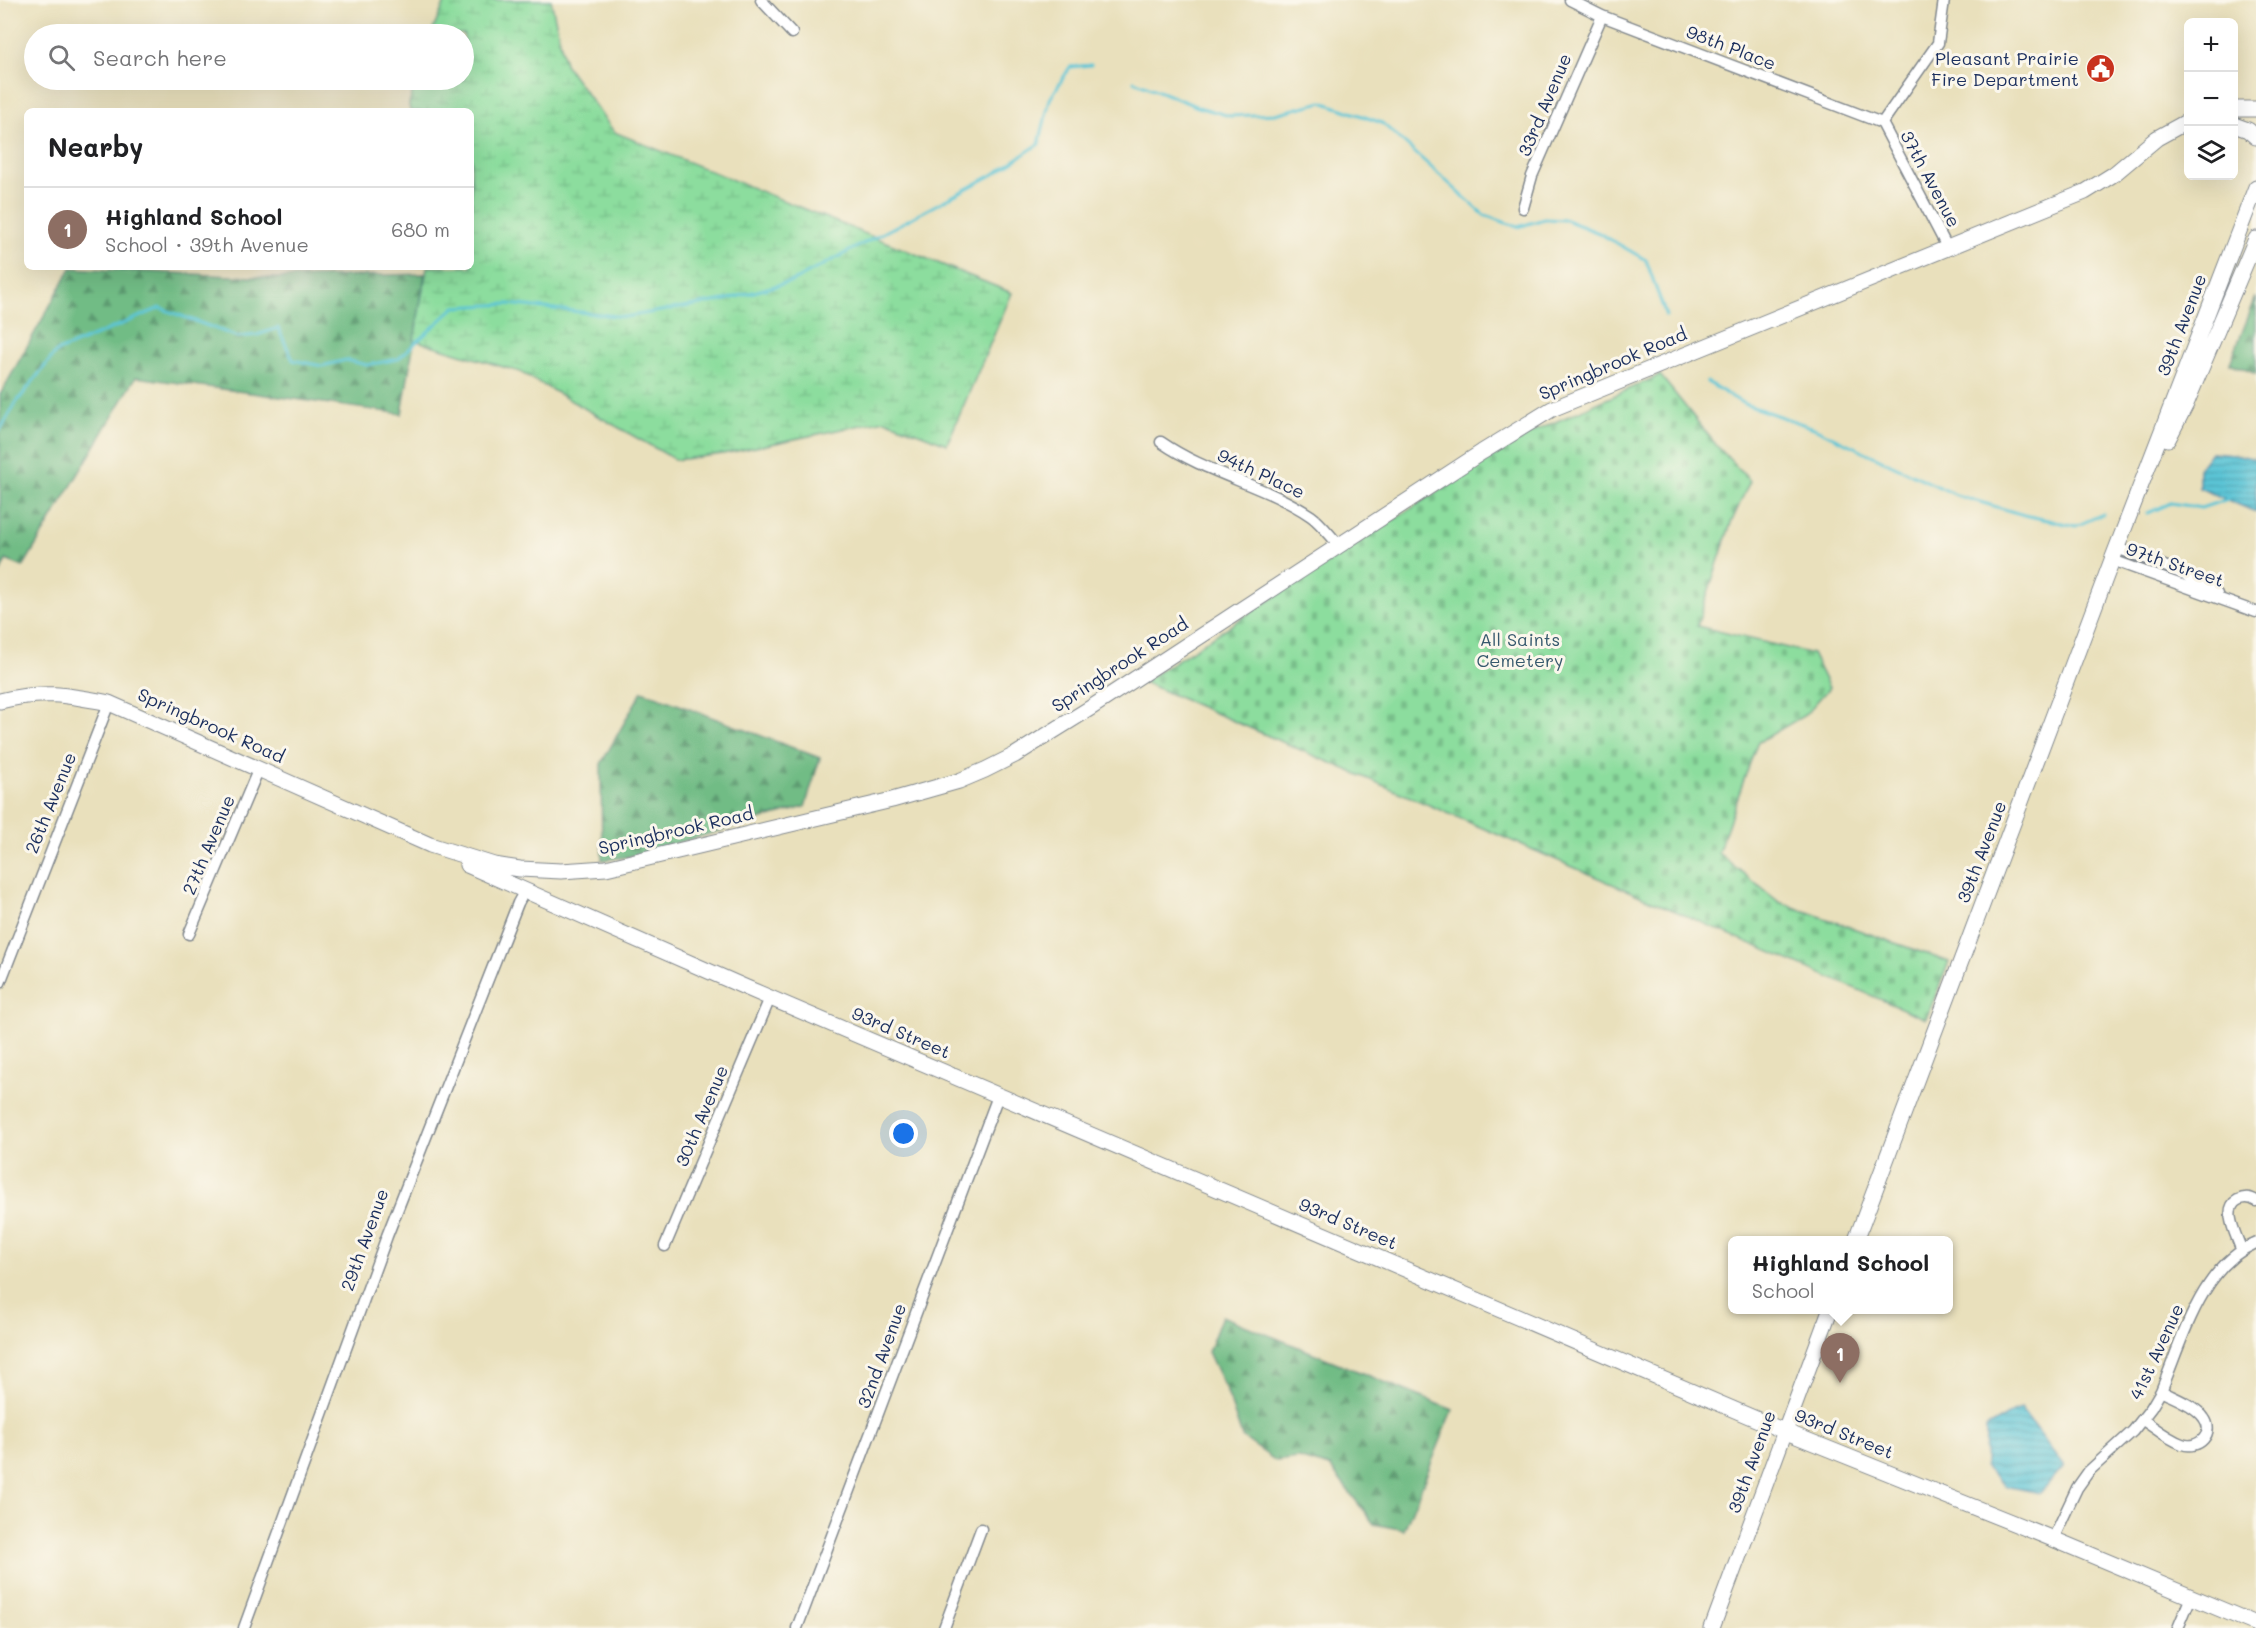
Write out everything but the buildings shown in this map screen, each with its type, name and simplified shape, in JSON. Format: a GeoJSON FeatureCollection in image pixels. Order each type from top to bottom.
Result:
{"type":"FeatureCollection","features":[{"type":"Feature","properties":{"kind":"street"},"geometry":{"type":"LineString","coordinates":[[761,0],[792,33]]}},
{"type":"Feature","properties":{"kind":"street","name":"98th Place"},"geometry":{"type":"LineString","coordinates":[[1570,0],[1602,16],[1882,123]]}},
{"type":"Feature","properties":{"kind":"street","name":"37th Avenue"},"geometry":{"type":"LineString","coordinates":[[1944,0],[1938,43],[1882,123],[1947,247]]}},
{"type":"Feature","properties":{"kind":"street","name":"33rd Avenue"},"geometry":{"type":"LineString","coordinates":[[1523,208],[1532,176],[1602,16]]}},
{"type":"Feature","properties":{"kind":"street"},"geometry":{"type":"LineString","coordinates":[[2238,109],[2256,109]]}},
{"type":"Feature","properties":{"kind":"street","name":"Springbrook Road"},"geometry":{"type":"LineString","coordinates":[[0,701],[17,696],[57,693],[109,703],[430,845],[494,865],[537,870],[606,868],[903,797],[985,771],[1015,755],[1552,409],[2085,192],[2114,174],[2157,138],[2184,123]]}},
{"type":"Feature","properties":{"kind":"street"},"geometry":{"type":"LineString","coordinates":[[2237,126],[2248,130],[2256,137]]}},
{"type":"Feature","properties":{"kind":"street","name":"39th Avenue"},"geometry":{"type":"LineString","coordinates":[[1858,1236],[2114,554],[2256,187]]}},
{"type":"Feature","properties":{"kind":"street","name":"39th Avenue"},"geometry":{"type":"LineString","coordinates":[[2144,477],[2156,462],[2186,404],[2256,238]]}},
{"type":"Feature","properties":{"kind":"street","name":"94th Place"},"geometry":{"type":"LineString","coordinates":[[1161,442],[1176,452],[1312,517],[1340,546]]}},
{"type":"Feature","properties":{"kind":"street","name":"97th Street"},"geometry":{"type":"LineString","coordinates":[[2114,554],[2256,612]]}},
{"type":"Feature","properties":{"kind":"street","name":"26th Avenue"},"geometry":{"type":"LineString","coordinates":[[0,984],[42,870],[109,703]]}},
{"type":"Feature","properties":{"kind":"street","name":"27th Avenue"},"geometry":{"type":"LineString","coordinates":[[189,934],[259,768]]}},
{"type":"Feature","properties":{"kind":"street","name":"93rd Street"},"geometry":{"type":"LineString","coordinates":[[430,845],[449,857],[524,892],[998,1096],[1784,1431],[2053,1539],[2256,1624]]}},
{"type":"Feature","properties":{"kind":"street","name":"29th Avenue"},"geometry":{"type":"LineString","coordinates":[[244,1628],[410,1176],[518,903],[537,870]]}},
{"type":"Feature","properties":{"kind":"street","name":"30th Avenue"},"geometry":{"type":"LineString","coordinates":[[665,1246],[770,998]]}},
{"type":"Feature","properties":{"kind":"street","name":"32nd Avenue"},"geometry":{"type":"LineString","coordinates":[[797,1628],[998,1096]]}},
{"type":"Feature","properties":{"kind":"street"},"geometry":{"type":"LineString","coordinates":[[2241,1249],[2230,1212],[2234,1203],[2241,1198],[2252,1198],[2256,1201]]}},
{"type":"Feature","properties":{"kind":"street","name":"41st Avenue"},"geometry":{"type":"LineString","coordinates":[[2053,1539],[2077,1488],[2089,1471],[2143,1420],[2161,1391],[2208,1282],[2241,1249],[2256,1243]]}},
{"type":"Feature","properties":{"kind":"street","name":"39th Avenue"},"geometry":{"type":"LineString","coordinates":[[1712,1628],[1828,1314]]}},
{"type":"Feature","properties":{"kind":"street"},"geometry":{"type":"LineString","coordinates":[[2143,1420],[2184,1445],[2196,1445],[2204,1440],[2208,1429],[2205,1419],[2193,1409],[2161,1391]]}},
{"type":"Feature","properties":{"kind":"street"},"geometry":{"type":"LineString","coordinates":[[944,1628],[981,1529]]}},
{"type":"Feature","properties":{"kind":"street"},"geometry":{"type":"LineString","coordinates":[[2178,1628],[2191,1597]]}},
{"type":"Feature","properties":{"kind":"green space"},"geometry":{"type":"Polygon","coordinates":[[[446,0],[551,0],[565,64],[614,132],[1012,293],[947,444],[885,420],[723,454],[676,460],[520,372],[414,340],[426,270],[474,270],[474,108],[410,108],[413,90],[474,90],[474,24],[435,24],[446,0]]]}},
{"type":"Feature","properties":{"kind":"green space"},"geometry":{"type":"Polygon","coordinates":[[[70,270],[274,278],[425,274],[402,414],[136,377],[23,567],[6,560],[0,573],[0,395],[70,270]]]}},
{"type":"Feature","properties":{"kind":"green space"},"geometry":{"type":"Polygon","coordinates":[[[2256,297],[2256,374],[2230,363],[2256,297]]]}},
{"type":"Feature","properties":{"kind":"green space","name":"All Saints Cemetery"},"geometry":{"type":"Polygon","coordinates":[[[1660,375],[1717,446],[1750,481],[1731,523],[1697,626],[1812,654],[1829,688],[1805,715],[1757,743],[1718,853],[1779,902],[1949,962],[1926,1019],[1143,682],[1522,437],[1660,375]]]}},
{"type":"Feature","properties":{"kind":"green space"},"geometry":{"type":"Polygon","coordinates":[[[642,691],[820,758],[805,807],[627,857],[602,860],[601,764],[642,691]]]}},
{"type":"Feature","properties":{"kind":"green space"},"geometry":{"type":"Polygon","coordinates":[[[1222,1316],[1453,1410],[1404,1530],[1374,1524],[1330,1467],[1298,1458],[1276,1461],[1242,1437],[1227,1392],[1208,1352],[1222,1316]]]}},
{"type":"Feature","properties":{"kind":"water"},"geometry":{"type":"Polygon","coordinates":[[[2211,452],[2256,459],[2256,512],[2199,488],[2199,468],[2211,452]]]}},
{"type":"Feature","properties":{"kind":"water"},"geometry":{"type":"Polygon","coordinates":[[[2020,1408],[2064,1466],[2040,1493],[2006,1486],[1985,1467],[1986,1428],[2020,1408]]]}},
{"type":"Feature","properties":{"kind":"waterway"},"geometry":{"type":"LineString","coordinates":[[0,430],[16,403],[56,352],[160,308],[238,337],[257,335],[278,328],[293,360],[322,366],[346,360],[367,365],[398,359],[455,307],[509,304],[625,317],[725,300],[793,281],[996,173],[1039,144],[1050,99],[1070,67],[1091,65]]}},
{"type":"Feature","properties":{"kind":"waterway"},"geometry":{"type":"LineString","coordinates":[[1134,81],[1198,107],[1230,116],[1275,114],[1322,102],[1382,123],[1484,215],[1518,227],[1544,219],[1566,220],[1599,233],[1646,260],[1666,316]]}},
{"type":"Feature","properties":{"kind":"waterway"},"geometry":{"type":"LineString","coordinates":[[1707,382],[1744,404],[1814,428],[1956,495],[2024,515],[2076,526],[2103,514]]}},
{"type":"Feature","properties":{"kind":"waterway"},"geometry":{"type":"LineString","coordinates":[[2148,513],[2171,503],[2201,508],[2228,499]]}},
{"type":"Feature","properties":{"kind":"place","name":"Pleasant Prairie Fire Department"},"geometry":{"type":"Point","coordinates":[2100,69]}},
{"type":"Feature","properties":{"kind":"place","name":"Highland School"},"geometry":{"type":"Point","coordinates":[1840,1383]}}]}
